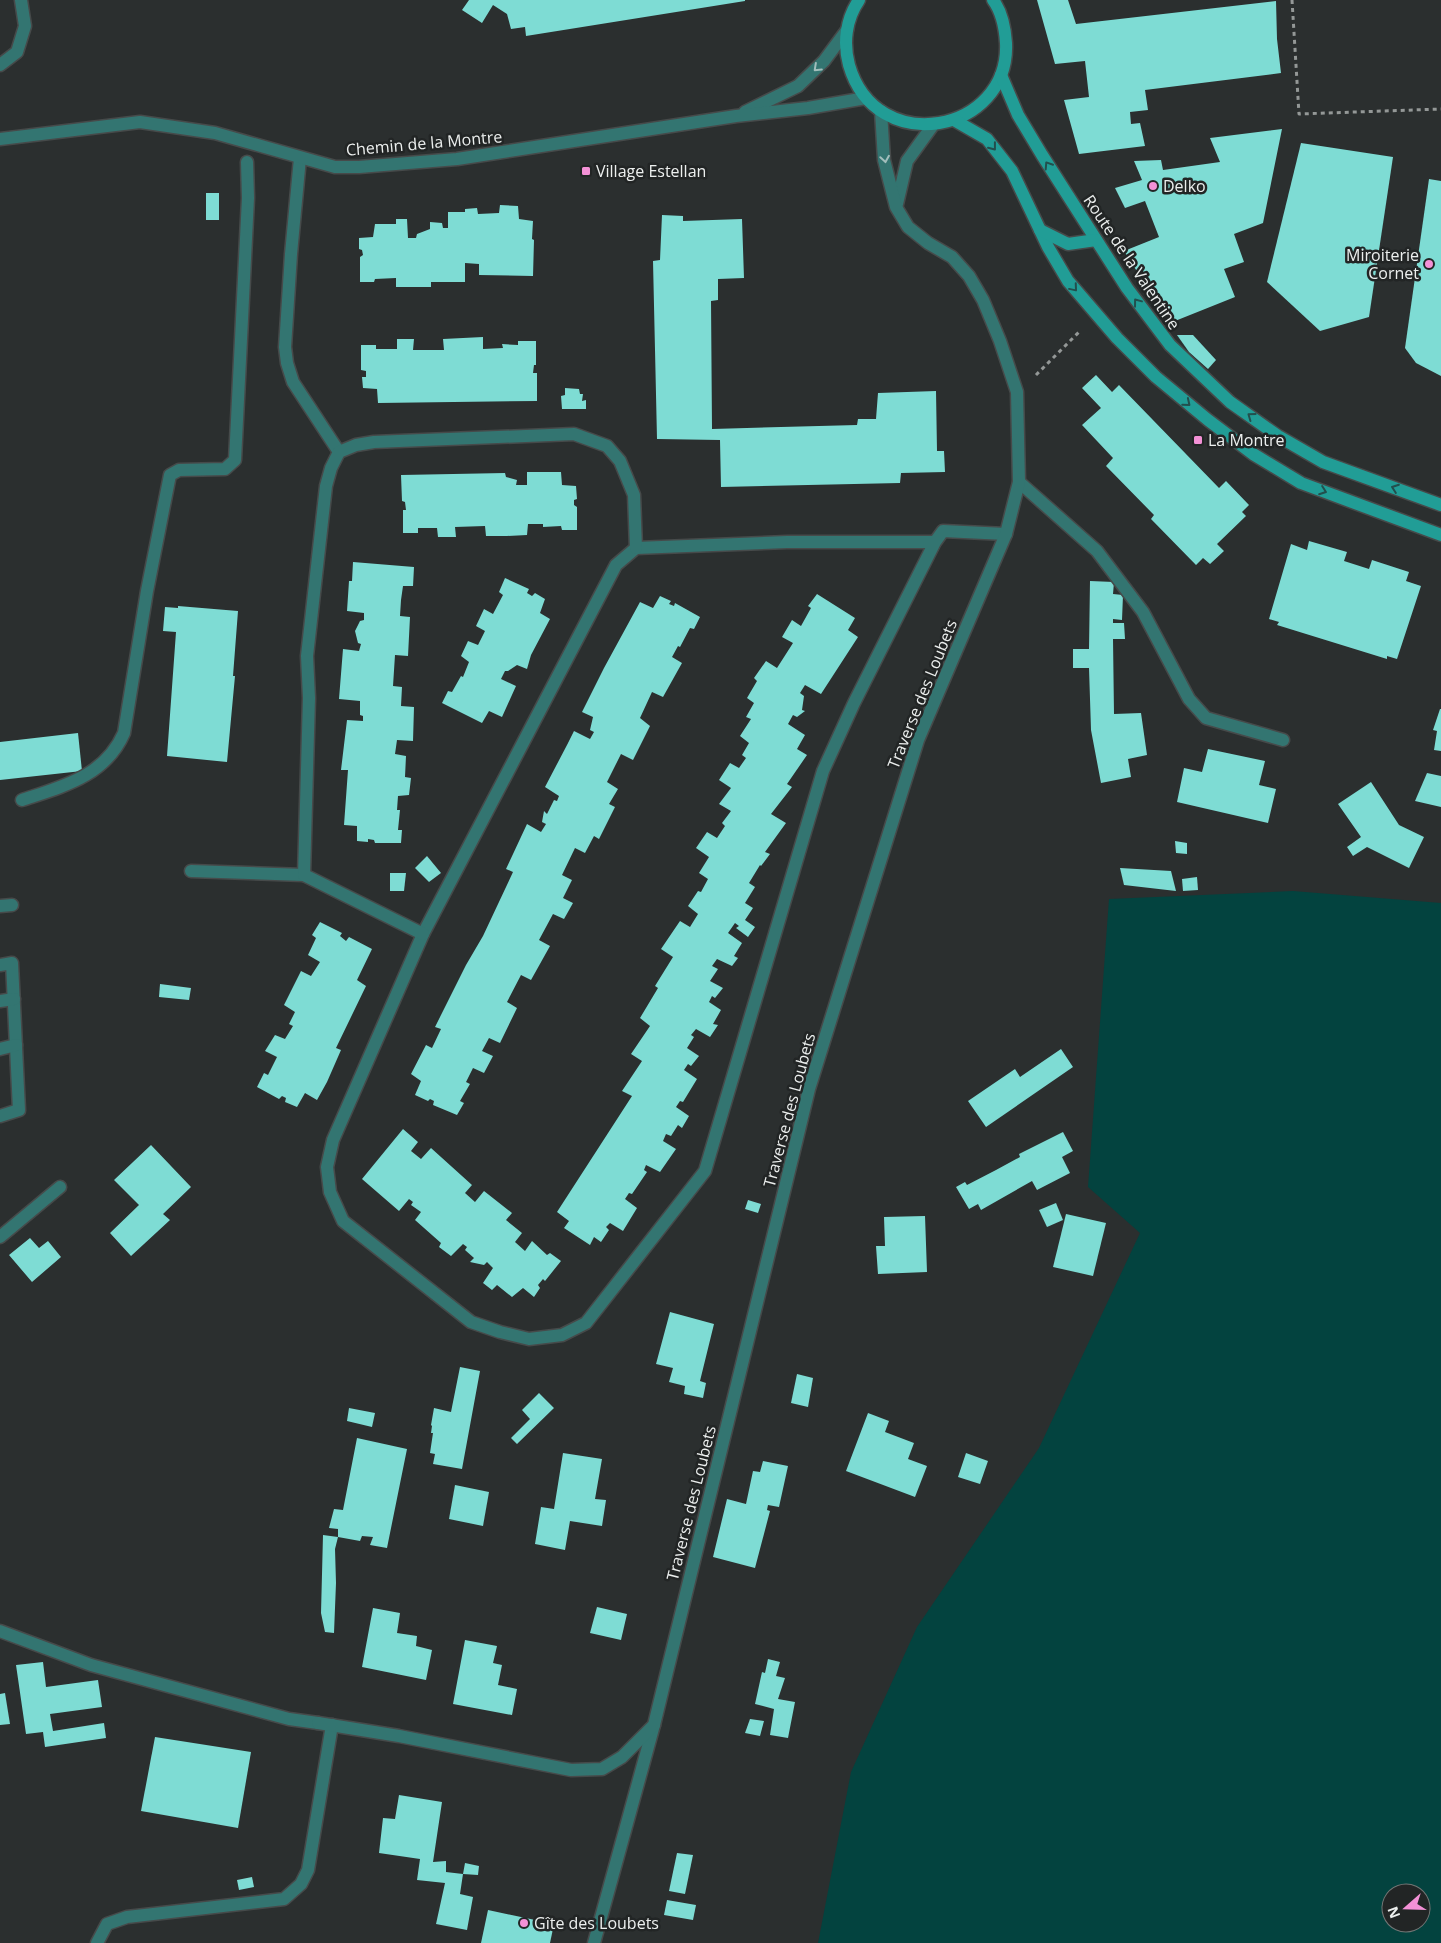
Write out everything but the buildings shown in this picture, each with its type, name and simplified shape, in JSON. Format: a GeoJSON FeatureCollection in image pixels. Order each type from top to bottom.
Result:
{"type":"FeatureCollection","features":[{"type":"Feature","properties":{"kind":"main road"},"geometry":{"type":"LineString","coordinates":[[859,0],[854,7],[846,30],[846,54],[853,78],[866,98],[881,111],[905,122],[933,125],[954,120],[973,110],[989,94],[1001,75],[1006,52],[1005,28],[993,0]]}},
{"type":"Feature","properties":{"kind":"main road","name":"Route de la Valentine"},"geometry":{"type":"LineString","coordinates":[[1001,75],[1018,115],[1096,240],[1127,288],[1170,345],[1230,402],[1278,436],[1323,462],[1441,505]]}},
{"type":"Feature","properties":{"kind":"main road"},"geometry":{"type":"LineString","coordinates":[[954,120],[988,139],[1012,171],[1040,230],[1068,281],[1116,338],[1156,377],[1252,454],[1301,483],[1441,535]]}},
{"type":"Feature","properties":{"kind":"main road"},"geometry":{"type":"LineString","coordinates":[[1040,230],[1068,244],[1096,240]]}},
{"type":"Feature","properties":{"kind":"street"},"geometry":{"type":"LineString","coordinates":[[0,65],[16,52],[25,26],[20,0]]}},
{"type":"Feature","properties":{"kind":"street","name":"Chemin de la Montre"},"geometry":{"type":"LineString","coordinates":[[736,116],[798,86],[824,62],[846,30]]}},
{"type":"Feature","properties":{"kind":"street","name":"Chemin de la Montre"},"geometry":{"type":"LineString","coordinates":[[0,139],[140,122],[215,133],[335,167],[457,160],[736,116],[808,108],[866,98]]}},
{"type":"Feature","properties":{"kind":"street","name":"Traverse des Loubets"},"geometry":{"type":"LineString","coordinates":[[594,1943],[654,1725],[809,1089],[918,740],[1006,534],[1019,482],[1017,392],[983,300],[969,276],[952,257],[928,243],[908,227],[896,207],[884,160],[881,111]]}},
{"type":"Feature","properties":{"kind":"street"},"geometry":{"type":"LineString","coordinates":[[896,207],[907,162],[933,125]]}},
{"type":"Feature","properties":{"kind":"street"},"geometry":{"type":"LineString","coordinates":[[300,158],[291,254],[286,355],[293,382],[338,452]]}},
{"type":"Feature","properties":{"kind":"street"},"geometry":{"type":"LineString","coordinates":[[22,800],[97,770],[119,745],[124,733],[147,591],[170,475],[179,470],[225,469],[236,460],[248,198],[247,162]]}},
{"type":"Feature","properties":{"kind":"street"},"geometry":{"type":"LineString","coordinates":[[304,875],[309,698],[307,656],[326,486],[338,452],[356,445],[374,442],[574,434],[607,446],[620,462],[634,495],[636,548]]}},
{"type":"Feature","properties":{"kind":"street"},"geometry":{"type":"LineString","coordinates":[[1019,482],[1097,551],[1143,612],[1189,699],[1206,718],[1283,740]]}},
{"type":"Feature","properties":{"kind":"street"},"geometry":{"type":"LineString","coordinates":[[935,542],[787,542],[636,548],[616,565],[424,934],[333,1140],[327,1167],[330,1192],[343,1221],[470,1322],[529,1339],[562,1335],[586,1323],[705,1171],[823,771],[854,703],[935,542],[943,531],[1006,534]]}},
{"type":"Feature","properties":{"kind":"street"},"geometry":{"type":"LineString","coordinates":[[191,871],[304,875],[424,934]]}},
{"type":"Feature","properties":{"kind":"street"},"geometry":{"type":"LineString","coordinates":[[0,965],[12,963],[19,1110],[0,1116]]}},
{"type":"Feature","properties":{"kind":"street"},"geometry":{"type":"LineString","coordinates":[[0,1001],[14,999]]}},
{"type":"Feature","properties":{"kind":"street"},"geometry":{"type":"LineString","coordinates":[[0,1049],[16,1045]]}},
{"type":"Feature","properties":{"kind":"street"},"geometry":{"type":"LineString","coordinates":[[0,1237],[60,1187]]}},
{"type":"Feature","properties":{"kind":"street"},"geometry":{"type":"LineString","coordinates":[[0,1631],[91,1665],[289,1719],[399,1736],[571,1770],[602,1769],[622,1757],[654,1725]]}},
{"type":"Feature","properties":{"kind":"street"},"geometry":{"type":"LineString","coordinates":[[97,1943],[107,1924],[127,1918],[284,1899],[301,1884],[308,1870],[332,1725]]}},
{"type":"Feature","properties":{"kind":"path"},"geometry":{"type":"LineString","coordinates":[[1292,0],[1299,114],[1441,109]]}},
{"type":"Feature","properties":{"kind":"path"},"geometry":{"type":"LineString","coordinates":[[1037,375],[1077,333]]}},
{"type":"Feature","properties":{"kind":"shaded area"},"geometry":{"type":"Polygon","coordinates":[[[1293,891],[1441,903],[1441,1943],[818,1943],[851,1772],[917,1627],[1039,1448],[1140,1233],[1088,1187],[1109,899],[1293,891]]]}},
{"type":"Feature","properties":{"kind":"place","name":"Village Estellan"},"geometry":{"type":"Point","coordinates":[586,171]}},
{"type":"Feature","properties":{"kind":"place","name":"Delko"},"geometry":{"type":"Point","coordinates":[1153,186]}},
{"type":"Feature","properties":{"kind":"place","name":"Miroiterie Cornet"},"geometry":{"type":"Point","coordinates":[1429,264]}},
{"type":"Feature","properties":{"kind":"place","name":"La Montre"},"geometry":{"type":"Point","coordinates":[1198,440]}},
{"type":"Feature","properties":{"kind":"place","name":"Gîte des Loubets"},"geometry":{"type":"Point","coordinates":[524,1923]}}]}
